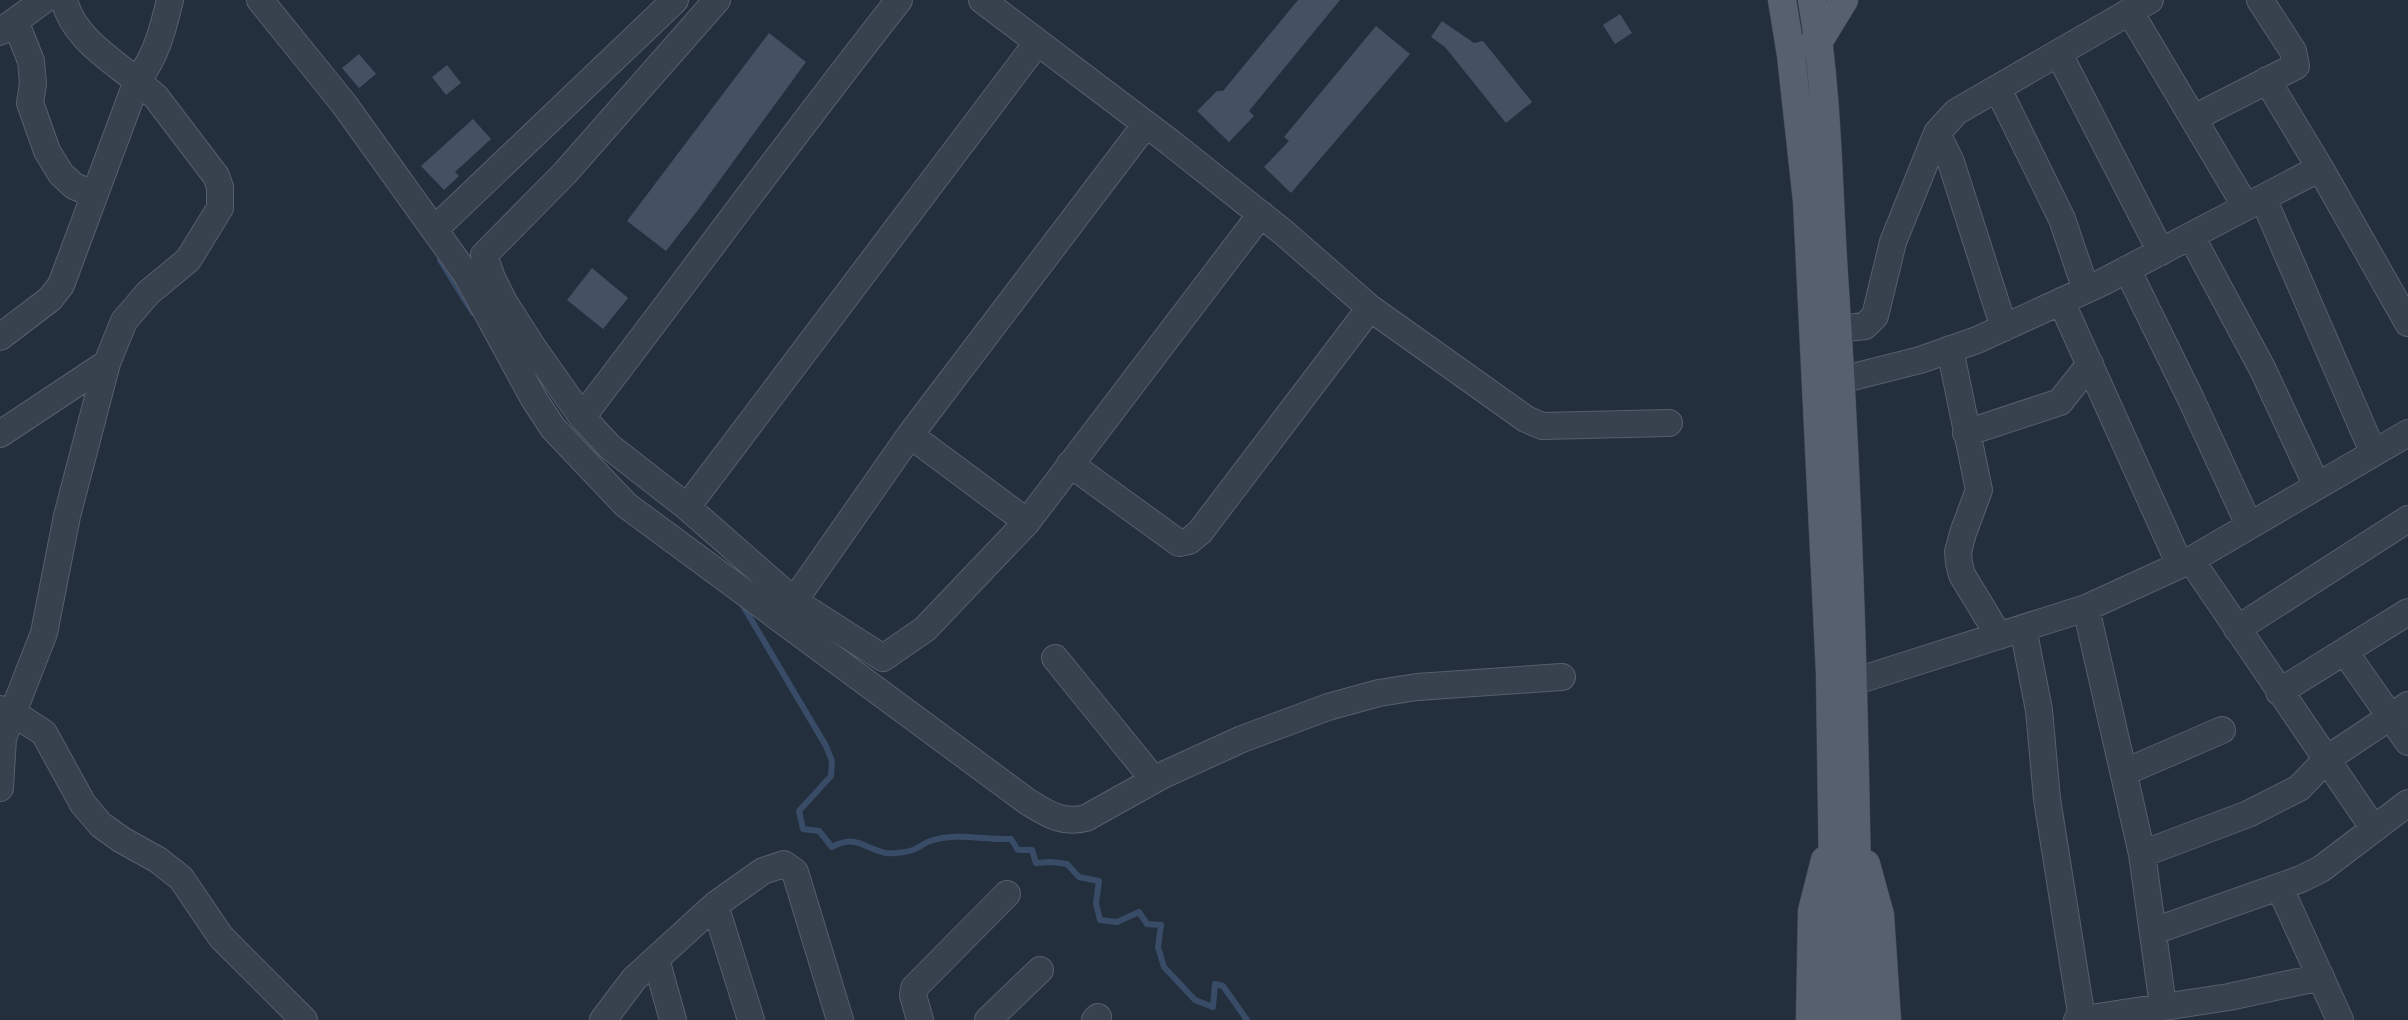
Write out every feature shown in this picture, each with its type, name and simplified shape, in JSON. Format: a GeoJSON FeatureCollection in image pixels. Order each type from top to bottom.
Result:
{"type":"FeatureCollection","features":[{"type":"Feature","properties":{"kind":"main road"},"geometry":{"type":"LineString","coordinates":[[1782,0],[1791,55],[1831,423],[1853,682],[1835,1020]]}},
{"type":"Feature","properties":{"kind":"main road"},"geometry":{"type":"LineString","coordinates":[[1812,0],[1819,41],[1841,380],[1831,423],[1830,673],[1845,833],[1859,1020]]}},
{"type":"Feature","properties":{"kind":"main road"},"geometry":{"type":"LineString","coordinates":[[1791,55],[1819,41],[1844,0]]}},
{"type":"Feature","properties":{"kind":"main road"},"geometry":{"type":"LineString","coordinates":[[1810,1020],[1812,910],[1819,880],[1845,833]]}},
{"type":"Feature","properties":{"kind":"main road"},"geometry":{"type":"LineString","coordinates":[[1845,833],[1880,915],[1887,1020]]}},
{"type":"Feature","properties":{"kind":"street"},"geometry":{"type":"LineString","coordinates":[[44,0],[8,27],[31,60],[33,84],[30,103],[47,151],[60,174],[74,186],[93,194]]}},
{"type":"Feature","properties":{"kind":"street"},"geometry":{"type":"LineString","coordinates":[[0,788],[3,738],[7,711],[44,633],[67,516],[107,363],[124,321],[148,293],[188,260],[220,208],[220,187],[216,176],[156,97],[81,35],[72,21],[64,0]]}},
{"type":"Feature","properties":{"kind":"street"},"geometry":{"type":"LineString","coordinates":[[0,337],[50,300],[61,285],[93,194],[137,81],[149,66],[161,34],[170,0]]}},
{"type":"Feature","properties":{"kind":"street"},"geometry":{"type":"LineString","coordinates":[[260,0],[344,104],[466,274],[534,399],[553,428],[626,505],[1020,796],[1055,819],[1074,821],[1086,818],[1154,780],[1242,739],[1328,707],[1379,693],[1417,687],[1562,677]]}},
{"type":"Feature","properties":{"kind":"street"},"geometry":{"type":"LineString","coordinates":[[435,229],[675,0]]}},
{"type":"Feature","properties":{"kind":"street"},"geometry":{"type":"LineString","coordinates":[[717,0],[565,173],[484,255],[492,278],[504,302],[532,346],[582,417],[610,447],[687,507],[794,601],[884,658],[925,630],[1027,522],[1262,214]]}},
{"type":"Feature","properties":{"kind":"street"},"geometry":{"type":"LineString","coordinates":[[582,417],[716,242],[819,102],[899,0]]}},
{"type":"Feature","properties":{"kind":"street"},"geometry":{"type":"LineString","coordinates":[[982,0],[1262,214],[1370,308],[1526,419],[1542,426],[1669,423]]}},
{"type":"Feature","properties":{"kind":"street"},"geometry":{"type":"LineString","coordinates":[[2194,118],[2296,66],[2295,58],[2260,0]]}},
{"type":"Feature","properties":{"kind":"street"},"geometry":{"type":"LineString","coordinates":[[1838,329],[1864,326],[1875,316],[1893,242],[1937,133],[1956,112],[2140,6],[2194,118],[2254,203],[2373,452]]}},
{"type":"Feature","properties":{"kind":"street"},"geometry":{"type":"LineString","coordinates":[[687,507],[1038,43]]}},
{"type":"Feature","properties":{"kind":"street"},"geometry":{"type":"LineString","coordinates":[[2059,54],[2161,252]]}},
{"type":"Feature","properties":{"kind":"street"},"geometry":{"type":"LineString","coordinates":[[2268,80],[2408,323]]}},
{"type":"Feature","properties":{"kind":"street"},"geometry":{"type":"LineString","coordinates":[[1998,88],[2062,219],[2086,290]]}},
{"type":"Feature","properties":{"kind":"street"},"geometry":{"type":"LineString","coordinates":[[794,601],[910,435],[1146,124]]}},
{"type":"Feature","properties":{"kind":"street"},"geometry":{"type":"LineString","coordinates":[[1937,133],[1951,162],[2004,328]]}},
{"type":"Feature","properties":{"kind":"street"},"geometry":{"type":"LineString","coordinates":[[1841,380],[1920,360],[2004,328],[2127,270],[2320,168]]}},
{"type":"Feature","properties":{"kind":"street"},"geometry":{"type":"LineString","coordinates":[[2191,236],[2262,368],[2317,486]]}},
{"type":"Feature","properties":{"kind":"street"},"geometry":{"type":"LineString","coordinates":[[2127,270],[2190,397],[2249,525]]}},
{"type":"Feature","properties":{"kind":"street"},"geometry":{"type":"LineString","coordinates":[[2061,301],[2185,563],[2237,629],[2374,829]]}},
{"type":"Feature","properties":{"kind":"street"},"geometry":{"type":"LineString","coordinates":[[1070,464],[1179,543],[1189,541],[1200,532],[1370,308]]}},
{"type":"Feature","properties":{"kind":"street"},"geometry":{"type":"LineString","coordinates":[[1950,349],[1978,490],[1958,552],[1959,563],[1962,575],[2011,632],[2039,710],[2047,799],[2082,1019]]}},
{"type":"Feature","properties":{"kind":"street"},"geometry":{"type":"LineString","coordinates":[[0,434],[107,363]]}},
{"type":"Feature","properties":{"kind":"street"},"geometry":{"type":"LineString","coordinates":[[1966,433],[2060,402],[2090,364]]}},
{"type":"Feature","properties":{"kind":"street"},"geometry":{"type":"LineString","coordinates":[[1853,682],[2086,608],[2185,563],[2408,433]]}},
{"type":"Feature","properties":{"kind":"street"},"geometry":{"type":"LineString","coordinates":[[910,435],[1027,522]]}},
{"type":"Feature","properties":{"kind":"street"},"geometry":{"type":"LineString","coordinates":[[2237,629],[2408,519]]}},
{"type":"Feature","properties":{"kind":"street"},"geometry":{"type":"LineString","coordinates":[[2086,608],[2125,772],[2142,854],[2154,931],[2171,1010]]}},
{"type":"Feature","properties":{"kind":"street"},"geometry":{"type":"LineString","coordinates":[[2279,692],[2408,612]]}},
{"type":"Feature","properties":{"kind":"street"},"geometry":{"type":"LineString","coordinates":[[2345,652],[2399,711],[2408,742]]}},
{"type":"Feature","properties":{"kind":"street"},"geometry":{"type":"LineString","coordinates":[[1056,658],[1154,780]]}},
{"type":"Feature","properties":{"kind":"street"},"geometry":{"type":"LineString","coordinates":[[7,711],[44,732],[83,804],[101,825],[122,840],[158,860],[181,878],[221,937],[304,1020]]}},
{"type":"Feature","properties":{"kind":"street"},"geometry":{"type":"LineString","coordinates":[[2142,854],[2248,814],[2298,788],[2327,759],[2399,711]]}},
{"type":"Feature","properties":{"kind":"street"},"geometry":{"type":"LineString","coordinates":[[2125,772],[2222,730]]}},
{"type":"Feature","properties":{"kind":"street"},"geometry":{"type":"LineString","coordinates":[[2154,931],[2280,888],[2320,868],[2408,803]]}},
{"type":"Feature","properties":{"kind":"street"},"geometry":{"type":"LineString","coordinates":[[603,1020],[634,979],[715,905],[763,871],[784,864],[795,872],[840,1020]]}},
{"type":"Feature","properties":{"kind":"street"},"geometry":{"type":"LineString","coordinates":[[2280,888],[2340,1020]]}},
{"type":"Feature","properties":{"kind":"street"},"geometry":{"type":"LineString","coordinates":[[920,1020],[913,995],[914,988],[1007,894]]}},
{"type":"Feature","properties":{"kind":"street"},"geometry":{"type":"LineString","coordinates":[[715,905],[751,1020]]}},
{"type":"Feature","properties":{"kind":"street"},"geometry":{"type":"LineString","coordinates":[[656,959],[674,1020]]}},
{"type":"Feature","properties":{"kind":"street"},"geometry":{"type":"LineString","coordinates":[[988,1020],[1040,970]]}},
{"type":"Feature","properties":{"kind":"street"},"geometry":{"type":"LineString","coordinates":[[2077,1020],[2171,1010],[2321,977]]}},
{"type":"Feature","properties":{"kind":"building"},"geometry":{"type":"Polygon","coordinates":[[[1298,0],[1340,0],[1249,111],[1254,116],[1229,142],[1197,111],[1217,91],[1223,91],[1298,0]]]}},
{"type":"Feature","properties":{"kind":"building"},"geometry":{"type":"Polygon","coordinates":[[[1620,14],[1632,33],[1615,44],[1603,25],[1620,14]]]}},
{"type":"Feature","properties":{"kind":"building"},"geometry":{"type":"Polygon","coordinates":[[[1442,21],[1474,43],[1483,41],[1532,102],[1506,123],[1445,47],[1431,37],[1442,21]]]}},
{"type":"Feature","properties":{"kind":"building"},"geometry":{"type":"Polygon","coordinates":[[[1376,26],[1410,54],[1291,193],[1264,167],[1289,141],[1284,137],[1376,26]]]}},
{"type":"Feature","properties":{"kind":"building"},"geometry":{"type":"Polygon","coordinates":[[[769,33],[806,62],[666,251],[627,221],[769,33]]]}},
{"type":"Feature","properties":{"kind":"building"},"geometry":{"type":"Polygon","coordinates":[[[359,54],[376,74],[359,88],[342,68],[359,54]]]}},
{"type":"Feature","properties":{"kind":"building"},"geometry":{"type":"Polygon","coordinates":[[[447,65],[461,83],[446,95],[432,77],[447,65]]]}},
{"type":"Feature","properties":{"kind":"building"},"geometry":{"type":"Polygon","coordinates":[[[473,119],[491,139],[455,172],[459,176],[444,190],[421,166],[473,119]]]}},
{"type":"Feature","properties":{"kind":"building"},"geometry":{"type":"Polygon","coordinates":[[[592,268],[628,298],[603,329],[567,300],[592,268]]]}},
{"type":"Feature","properties":{"kind":"waterway"},"geometry":{"type":"LineString","coordinates":[[440,260],[473,313]]}},
{"type":"Feature","properties":{"kind":"waterway"},"geometry":{"type":"LineString","coordinates":[[742,604],[826,746],[832,761],[831,776],[799,811],[803,829],[819,831],[832,847],[841,843],[854,842],[886,853],[910,851],[940,838],[1011,839],[1018,850],[1032,850],[1036,863],[1067,864],[1079,877],[1099,881],[1096,903],[1100,920],[1117,922],[1139,912],[1147,924],[1161,925],[1158,947],[1164,967],[1195,1000],[1213,1007],[1215,984],[1223,986],[1247,1020]]}}]}
